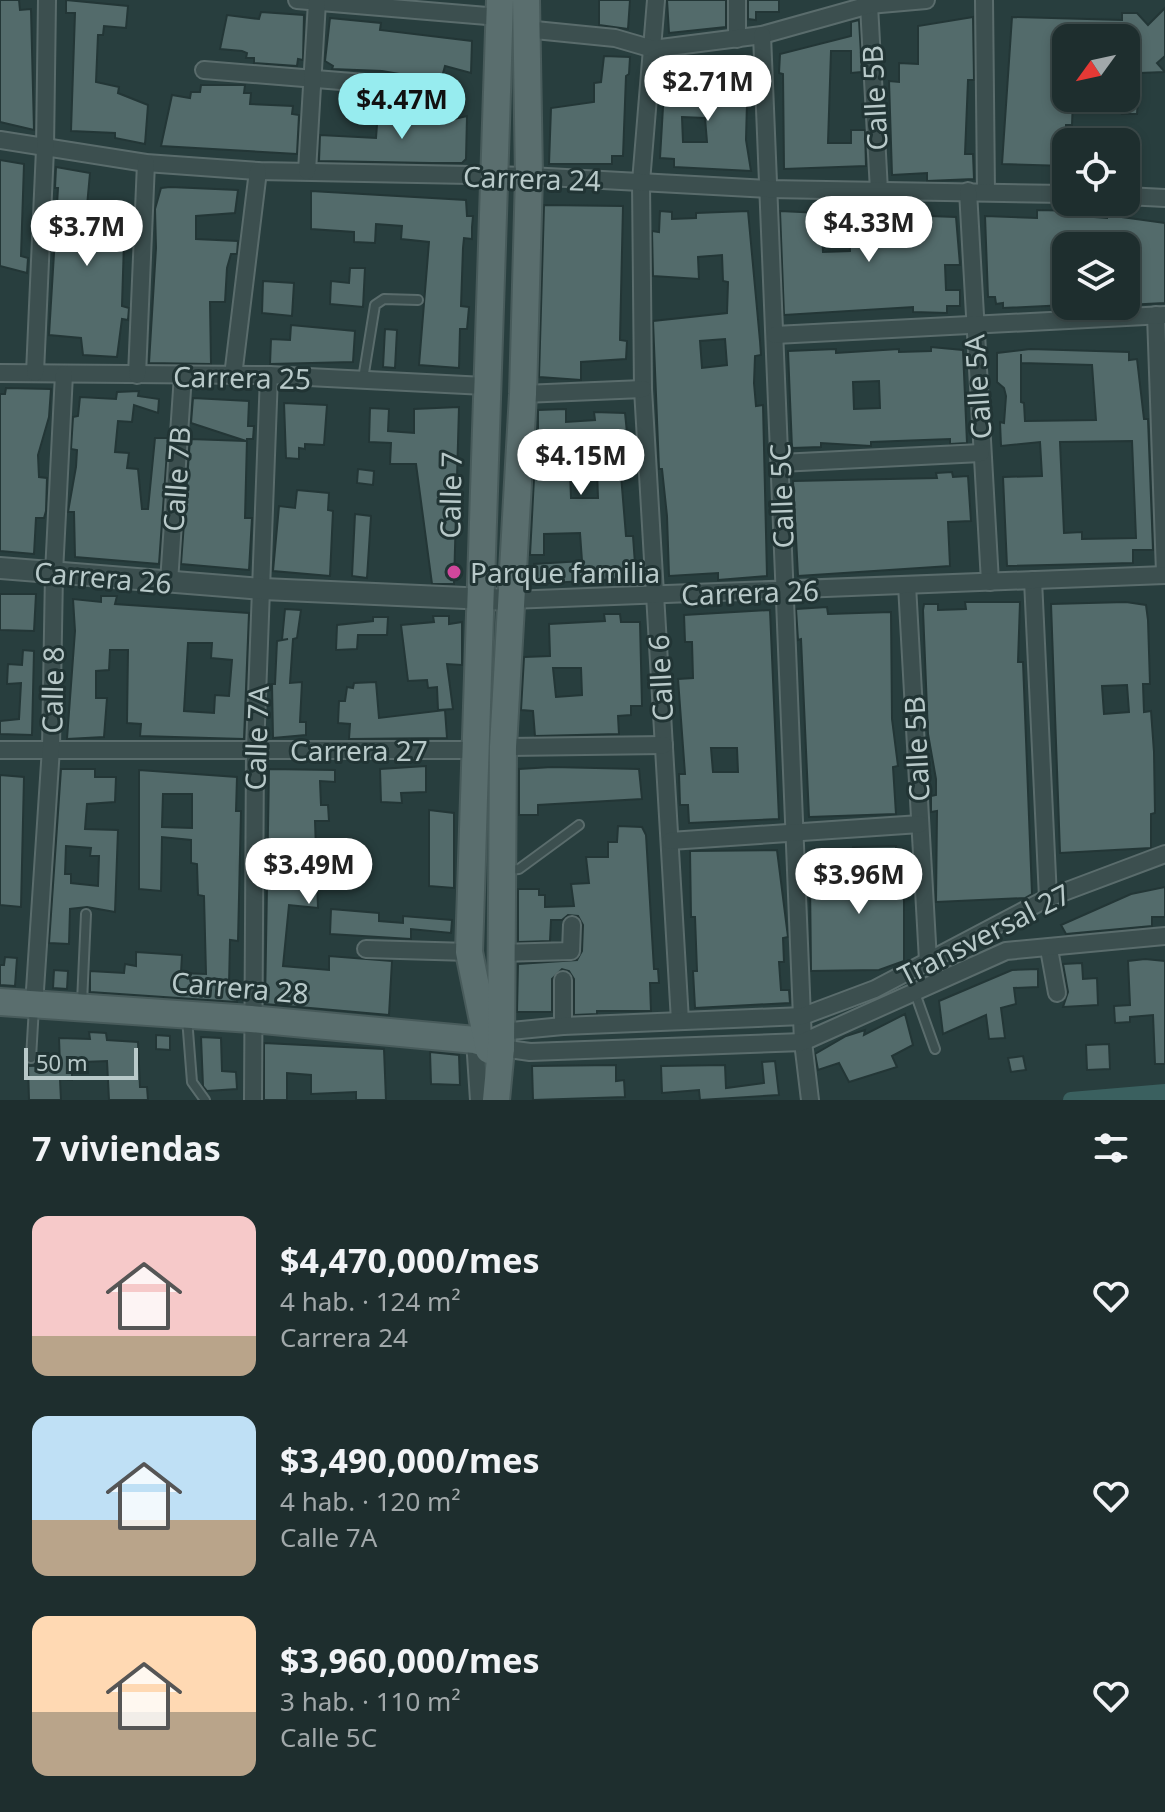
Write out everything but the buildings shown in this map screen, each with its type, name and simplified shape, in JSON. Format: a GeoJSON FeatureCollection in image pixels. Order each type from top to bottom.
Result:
{"type":"FeatureCollection","features":[{"type":"Feature","properties":{"kind":"main road","name":"Calle 7"},"geometry":{"type":"LineString","coordinates":[[490,1040],[469,952],[490,748],[510,600],[523,394],[529,176],[526,0]]}},
{"type":"Feature","properties":{"kind":"main road","name":"Calle 7"},"geometry":{"type":"LineString","coordinates":[[487,8],[492,177],[480,599],[490,748],[504,870],[501,953],[490,1040],[490,1095]]}},
{"type":"Feature","properties":{"kind":"main road","name":"Carrera 28"},"geometry":{"type":"LineString","coordinates":[[0,1002],[187,1014],[490,1040]]}},
{"type":"Feature","properties":{"kind":"street"},"geometry":{"type":"LineString","coordinates":[[35,373],[45,149],[47,0]]}},
{"type":"Feature","properties":{"kind":"street"},"geometry":{"type":"LineString","coordinates":[[297,0],[487,8]]}},
{"type":"Feature","properties":{"kind":"street","name":"Calle 6"},"geometry":{"type":"LineString","coordinates":[[656,0],[641,182],[643,389],[680,1021]]}},
{"type":"Feature","properties":{"kind":"street"},"geometry":{"type":"LineString","coordinates":[[737,0],[737,39]]}},
{"type":"Feature","properties":{"kind":"street"},"geometry":{"type":"LineString","coordinates":[[525,29],[615,38],[653,49],[762,35],[869,5],[926,0]]}},
{"type":"Feature","properties":{"kind":"street","name":"Calle 5A"},"geometry":{"type":"LineString","coordinates":[[984,0],[973,324],[990,582]]}},
{"type":"Feature","properties":{"kind":"street"},"geometry":{"type":"LineString","coordinates":[[307,171],[317,2]]}},
{"type":"Feature","properties":{"kind":"street","name":"Calle 5B"},"geometry":{"type":"LineString","coordinates":[[869,5],[879,191]]}},
{"type":"Feature","properties":{"kind":"street","name":"Calle 5C"},"geometry":{"type":"LineString","coordinates":[[762,35],[797,832],[803,1042],[810,1097]]}},
{"type":"Feature","properties":{"kind":"street"},"geometry":{"type":"LineString","coordinates":[[204,70],[427,88]]}},
{"type":"Feature","properties":{"kind":"street","name":"Carrera 24"},"geometry":{"type":"LineString","coordinates":[[0,140],[146,163],[258,171],[529,176],[768,189],[1052,194]]}},
{"type":"Feature","properties":{"kind":"street"},"geometry":{"type":"LineString","coordinates":[[137,375],[146,163]]}},
{"type":"Feature","properties":{"kind":"street"},"geometry":{"type":"LineString","coordinates":[[233,376],[258,171]]}},
{"type":"Feature","properties":{"kind":"street"},"geometry":{"type":"LineString","coordinates":[[1140,197],[1165,198]]}},
{"type":"Feature","properties":{"kind":"street"},"geometry":{"type":"LineString","coordinates":[[775,335],[1160,315],[1165,574]]}},
{"type":"Feature","properties":{"kind":"street","name":"Carrera 25"},"geometry":{"type":"LineString","coordinates":[[0,373],[269,375],[485,386]]}},
{"type":"Feature","properties":{"kind":"street","name":"Calle 8"},"geometry":{"type":"LineString","coordinates":[[34,1005],[51,748],[54,573],[64,374]]}},
{"type":"Feature","properties":{"kind":"street","name":"Calle 7B"},"geometry":{"type":"LineString","coordinates":[[169,582],[183,375]]}},
{"type":"Feature","properties":{"kind":"street","name":"Calle 7A"},"geometry":{"type":"LineString","coordinates":[[253,1100],[251,1019],[255,750],[269,375]]}},
{"type":"Feature","properties":{"kind":"street"},"geometry":{"type":"LineString","coordinates":[[523,394],[643,389]]}},
{"type":"Feature","properties":{"kind":"street"},"geometry":{"type":"LineString","coordinates":[[780,463],[981,453]]}},
{"type":"Feature","properties":{"kind":"street","name":"Carrera 26"},"geometry":{"type":"LineString","coordinates":[[0,568],[263,589],[510,600],[1165,574]]}},
{"type":"Feature","properties":{"kind":"street"},"geometry":{"type":"LineString","coordinates":[[1033,580],[1048,898]]}},
{"type":"Feature","properties":{"kind":"street","name":"Calle 5B"},"geometry":{"type":"LineString","coordinates":[[907,585],[928,961]]}},
{"type":"Feature","properties":{"kind":"street","name":"Carrera 27"},"geometry":{"type":"LineString","coordinates":[[0,750],[664,745]]}},
{"type":"Feature","properties":{"kind":"street"},"geometry":{"type":"LineString","coordinates":[[670,841],[920,824]]}},
{"type":"Feature","properties":{"kind":"street","name":"Transversal 27"},"geometry":{"type":"LineString","coordinates":[[803,1016],[875,989],[1048,898],[1165,854]]}},
{"type":"Feature","properties":{"kind":"street"},"geometry":{"type":"LineString","coordinates":[[501,953],[571,951],[572,925]]}},
{"type":"Feature","properties":{"kind":"street"},"geometry":{"type":"LineString","coordinates":[[1057,993],[1049,949],[1165,936]]}},
{"type":"Feature","properties":{"kind":"street"},"geometry":{"type":"LineString","coordinates":[[366,949],[469,952]]}},
{"type":"Feature","properties":{"kind":"street","name":"Transversal 27"},"geometry":{"type":"LineString","coordinates":[[803,1042],[1006,951],[1049,949]]}},
{"type":"Feature","properties":{"kind":"street"},"geometry":{"type":"LineString","coordinates":[[563,980],[563,1026]]}},
{"type":"Feature","properties":{"kind":"street","name":"Carrera 28"},"geometry":{"type":"LineString","coordinates":[[490,1040],[563,1026],[803,1016]]}},
{"type":"Feature","properties":{"kind":"street","name":"Carrera 28"},"geometry":{"type":"LineString","coordinates":[[490,1040],[530,1052],[803,1042]]}},
{"type":"Feature","properties":{"kind":"lane"},"geometry":{"type":"LineString","coordinates":[[363,380],[375,305],[384,299],[418,300]]}},
{"type":"Feature","properties":{"kind":"lane"},"geometry":{"type":"LineString","coordinates":[[504,870],[519,869],[579,825]]}},
{"type":"Feature","properties":{"kind":"lane"},"geometry":{"type":"LineString","coordinates":[[81,1007],[86,914]]}},
{"type":"Feature","properties":{"kind":"lane"},"geometry":{"type":"LineString","coordinates":[[915,993],[935,1049]]}},
{"type":"Feature","properties":{"kind":"lane"},"geometry":{"type":"LineString","coordinates":[[31,1058],[34,1005]]}},
{"type":"Feature","properties":{"kind":"lane"},"geometry":{"type":"LineString","coordinates":[[187,1014],[192,1082],[205,1100]]}},
{"type":"Feature","properties":{"kind":"waterway"},"geometry":{"type":"LineString","coordinates":[[1071,1100],[1165,1092]]}},
{"type":"Feature","properties":{"kind":"place","name":"Parque familia"},"geometry":{"type":"Point","coordinates":[454,572]}}]}
